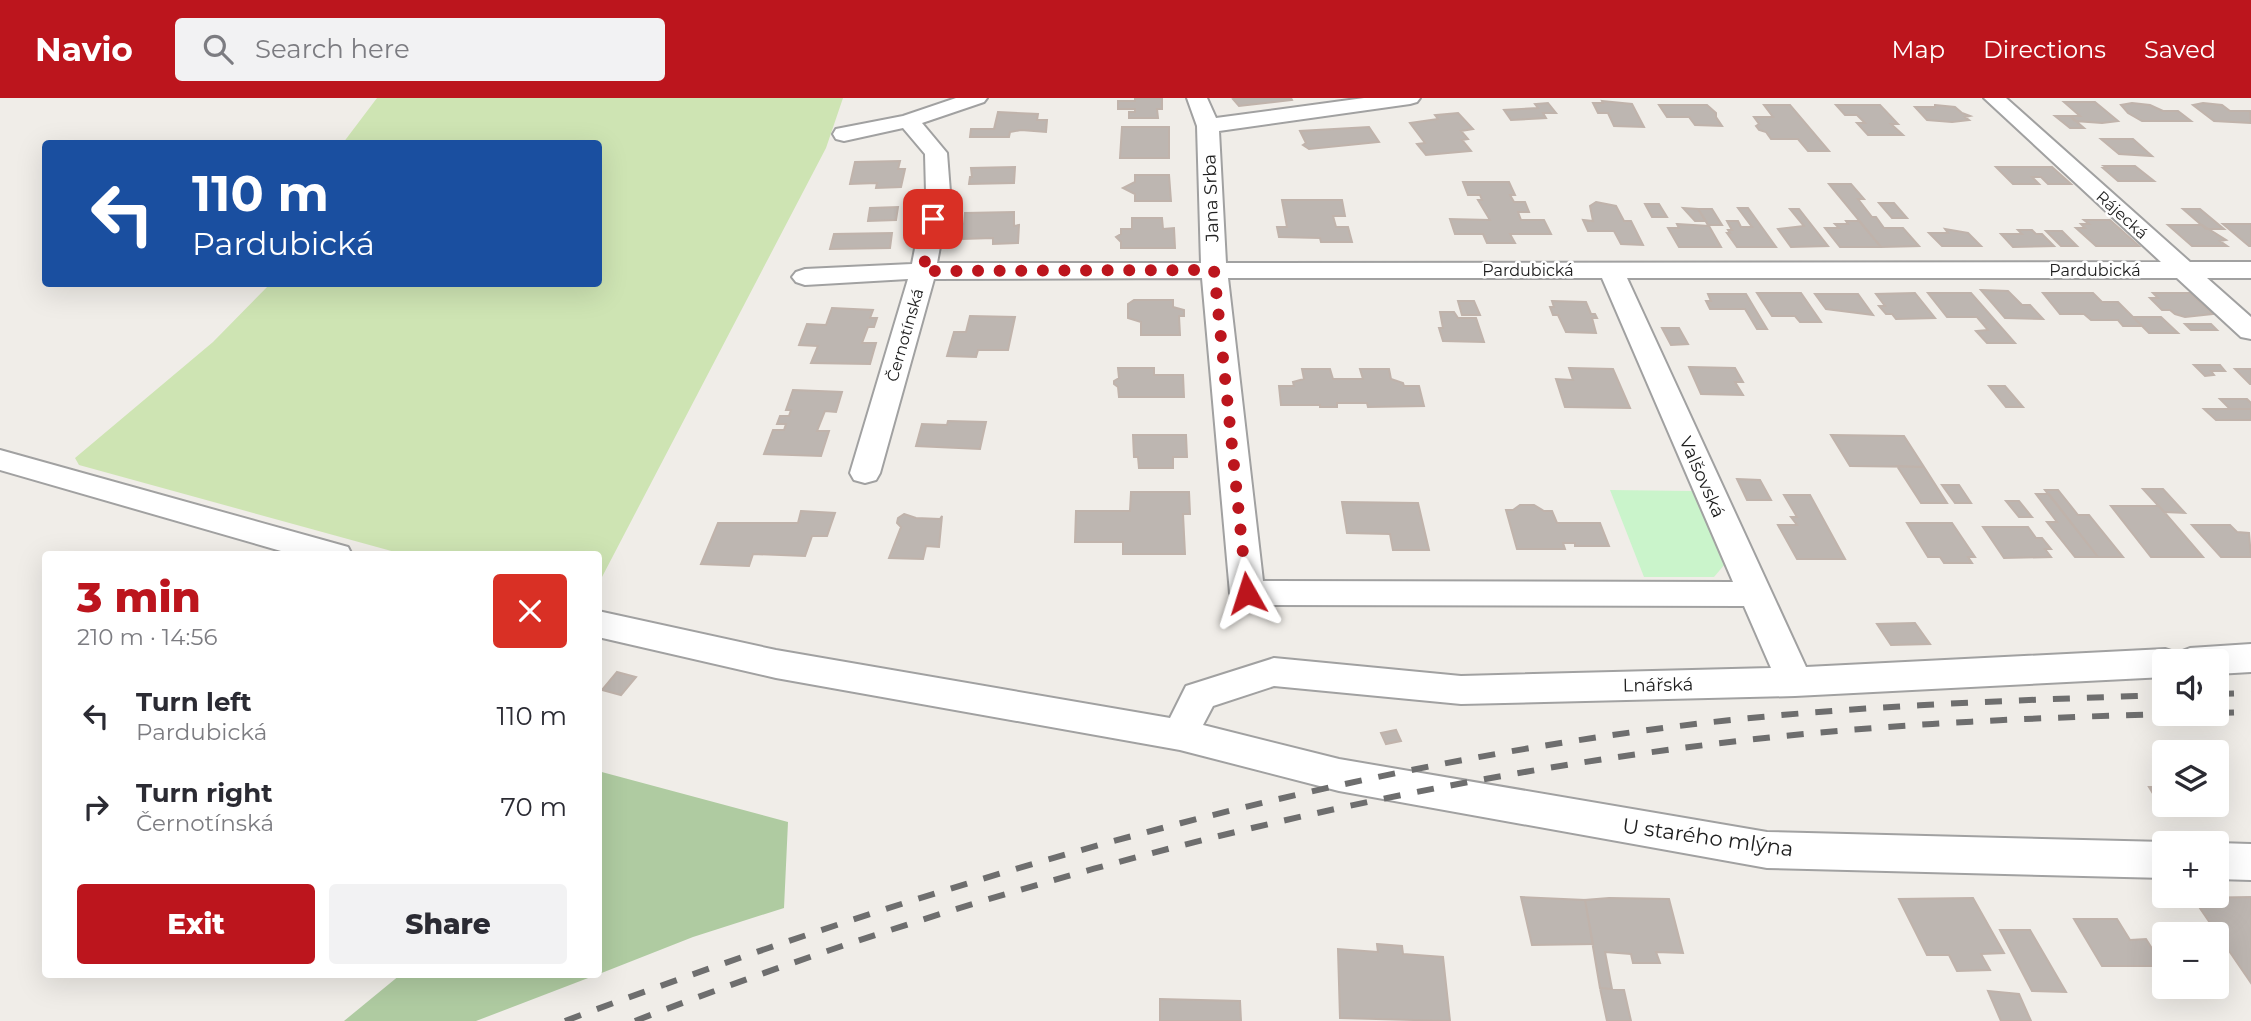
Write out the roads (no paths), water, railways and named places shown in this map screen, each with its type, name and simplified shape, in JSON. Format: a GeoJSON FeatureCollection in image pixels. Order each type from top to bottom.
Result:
{"type":"FeatureCollection","features":[{"type":"Feature","properties":{"kind":"street"},"geometry":{"type":"LineString","coordinates":[[844,134],[908,121],[977,98]]}},
{"type":"Feature","properties":{"kind":"street","name":"Jana Srba"},"geometry":{"type":"LineString","coordinates":[[1197,98],[1208,126],[1214,270],[1247,593],[1754,594]]}},
{"type":"Feature","properties":{"kind":"street"},"geometry":{"type":"LineString","coordinates":[[1208,126],[1410,98]]}},
{"type":"Feature","properties":{"kind":"street","name":"Rájecká"},"geometry":{"type":"LineString","coordinates":[[1994,98],[2251,331]]}},
{"type":"Feature","properties":{"kind":"street","name":"Černotínská"},"geometry":{"type":"LineString","coordinates":[[865,473],[923,271],[938,192],[936,153],[908,121]]}},
{"type":"Feature","properties":{"kind":"street","name":"Valšovská"},"geometry":{"type":"LineString","coordinates":[[1611,270],[1795,682]]}},
{"type":"Feature","properties":{"kind":"street","name":"Pardubická"},"geometry":{"type":"LineString","coordinates":[[805,277],[923,271],[2251,270]]}},
{"type":"Feature","properties":{"kind":"street"},"geometry":{"type":"LineString","coordinates":[[0,460],[322,551]]}},
{"type":"Feature","properties":{"kind":"street","name":"U starého mlýna"},"geometry":{"type":"LineString","coordinates":[[602,625],[776,664],[1180,735],[1339,775],[1767,850],[2152,860]]}},
{"type":"Feature","properties":{"kind":"street"},"geometry":{"type":"LineString","coordinates":[[2229,659],[2251,658]]}},
{"type":"Feature","properties":{"kind":"street","name":"Lnářská"},"geometry":{"type":"LineString","coordinates":[[1180,735],[1199,696],[1274,673],[1461,690],[1795,682],[2152,664]]}},
{"type":"Feature","properties":{"kind":"street"},"geometry":{"type":"LineString","coordinates":[[2229,861],[2251,862]]}},
{"type":"Feature","properties":{"kind":"railway"},"geometry":{"type":"LineString","coordinates":[[2229,694],[2251,693]]}},
{"type":"Feature","properties":{"kind":"railway"},"geometry":{"type":"LineString","coordinates":[[565,1021],[835,925],[972,882],[1248,806],[1388,775],[1529,748],[1733,720],[1918,705],[2152,696]]}},
{"type":"Feature","properties":{"kind":"railway"},"geometry":{"type":"LineString","coordinates":[[2229,713],[2251,712]]}},
{"type":"Feature","properties":{"kind":"railway"},"geometry":{"type":"LineString","coordinates":[[635,1021],[898,928],[1031,887],[1301,817],[1438,788],[1575,764],[1770,737],[1942,723],[2152,715]]}}]}
